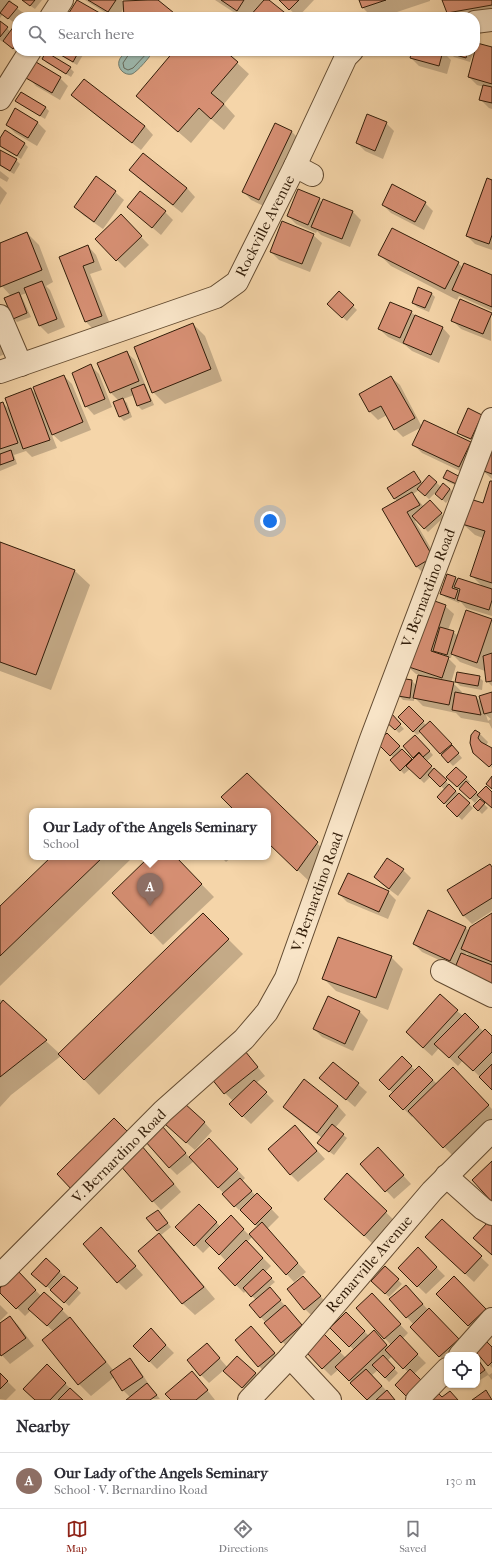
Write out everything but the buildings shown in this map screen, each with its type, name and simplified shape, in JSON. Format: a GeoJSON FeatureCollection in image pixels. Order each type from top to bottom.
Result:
{"type":"FeatureCollection","features":[{"type":"Feature","properties":{"kind":"street"},"geometry":{"type":"LineString","coordinates":[[54,12],[62,0]]}},
{"type":"Feature","properties":{"kind":"street"},"geometry":{"type":"LineString","coordinates":[[480,21],[492,20]]}},
{"type":"Feature","properties":{"kind":"street"},"geometry":{"type":"LineString","coordinates":[[2,91],[26,56]]}},
{"type":"Feature","properties":{"kind":"street","name":"Rockville Avenue"},"geometry":{"type":"LineString","coordinates":[[0,372],[216,297],[237,282],[304,170],[347,56]]}},
{"type":"Feature","properties":{"kind":"street"},"geometry":{"type":"LineString","coordinates":[[0,316],[21,365]]}},
{"type":"Feature","properties":{"kind":"street","name":"V. Bernardino Road"},"geometry":{"type":"LineString","coordinates":[[0,1275],[163,1112],[244,1039],[267,1012],[286,978],[371,739],[492,419]]}},
{"type":"Feature","properties":{"kind":"street"},"geometry":{"type":"LineString","coordinates":[[442,971],[492,996]]}},
{"type":"Feature","properties":{"kind":"street","name":"Remarville Avenue"},"geometry":{"type":"LineString","coordinates":[[249,1400],[290,1357],[432,1191],[492,1131]]}},
{"type":"Feature","properties":{"kind":"street"},"geometry":{"type":"LineString","coordinates":[[446,1176],[483,1209],[492,1214]]}},
{"type":"Feature","properties":{"kind":"street"},"geometry":{"type":"LineString","coordinates":[[463,1352],[492,1319]]}},
{"type":"Feature","properties":{"kind":"street"},"geometry":{"type":"LineString","coordinates":[[290,1357],[330,1400]]}},
{"type":"Feature","properties":{"kind":"street"},"geometry":{"type":"LineString","coordinates":[[417,1400],[444,1372]]}},
{"type":"Feature","properties":{"kind":"water"},"geometry":{"type":"Polygon","coordinates":[[[122,56],[150,56],[132,74],[126,74],[120,69],[120,58],[122,56]]]}},
{"type":"Feature","properties":{"kind":"place","name":"Our Lady of the Angels Seminary"},"geometry":{"type":"Point","coordinates":[150,906]}}]}
